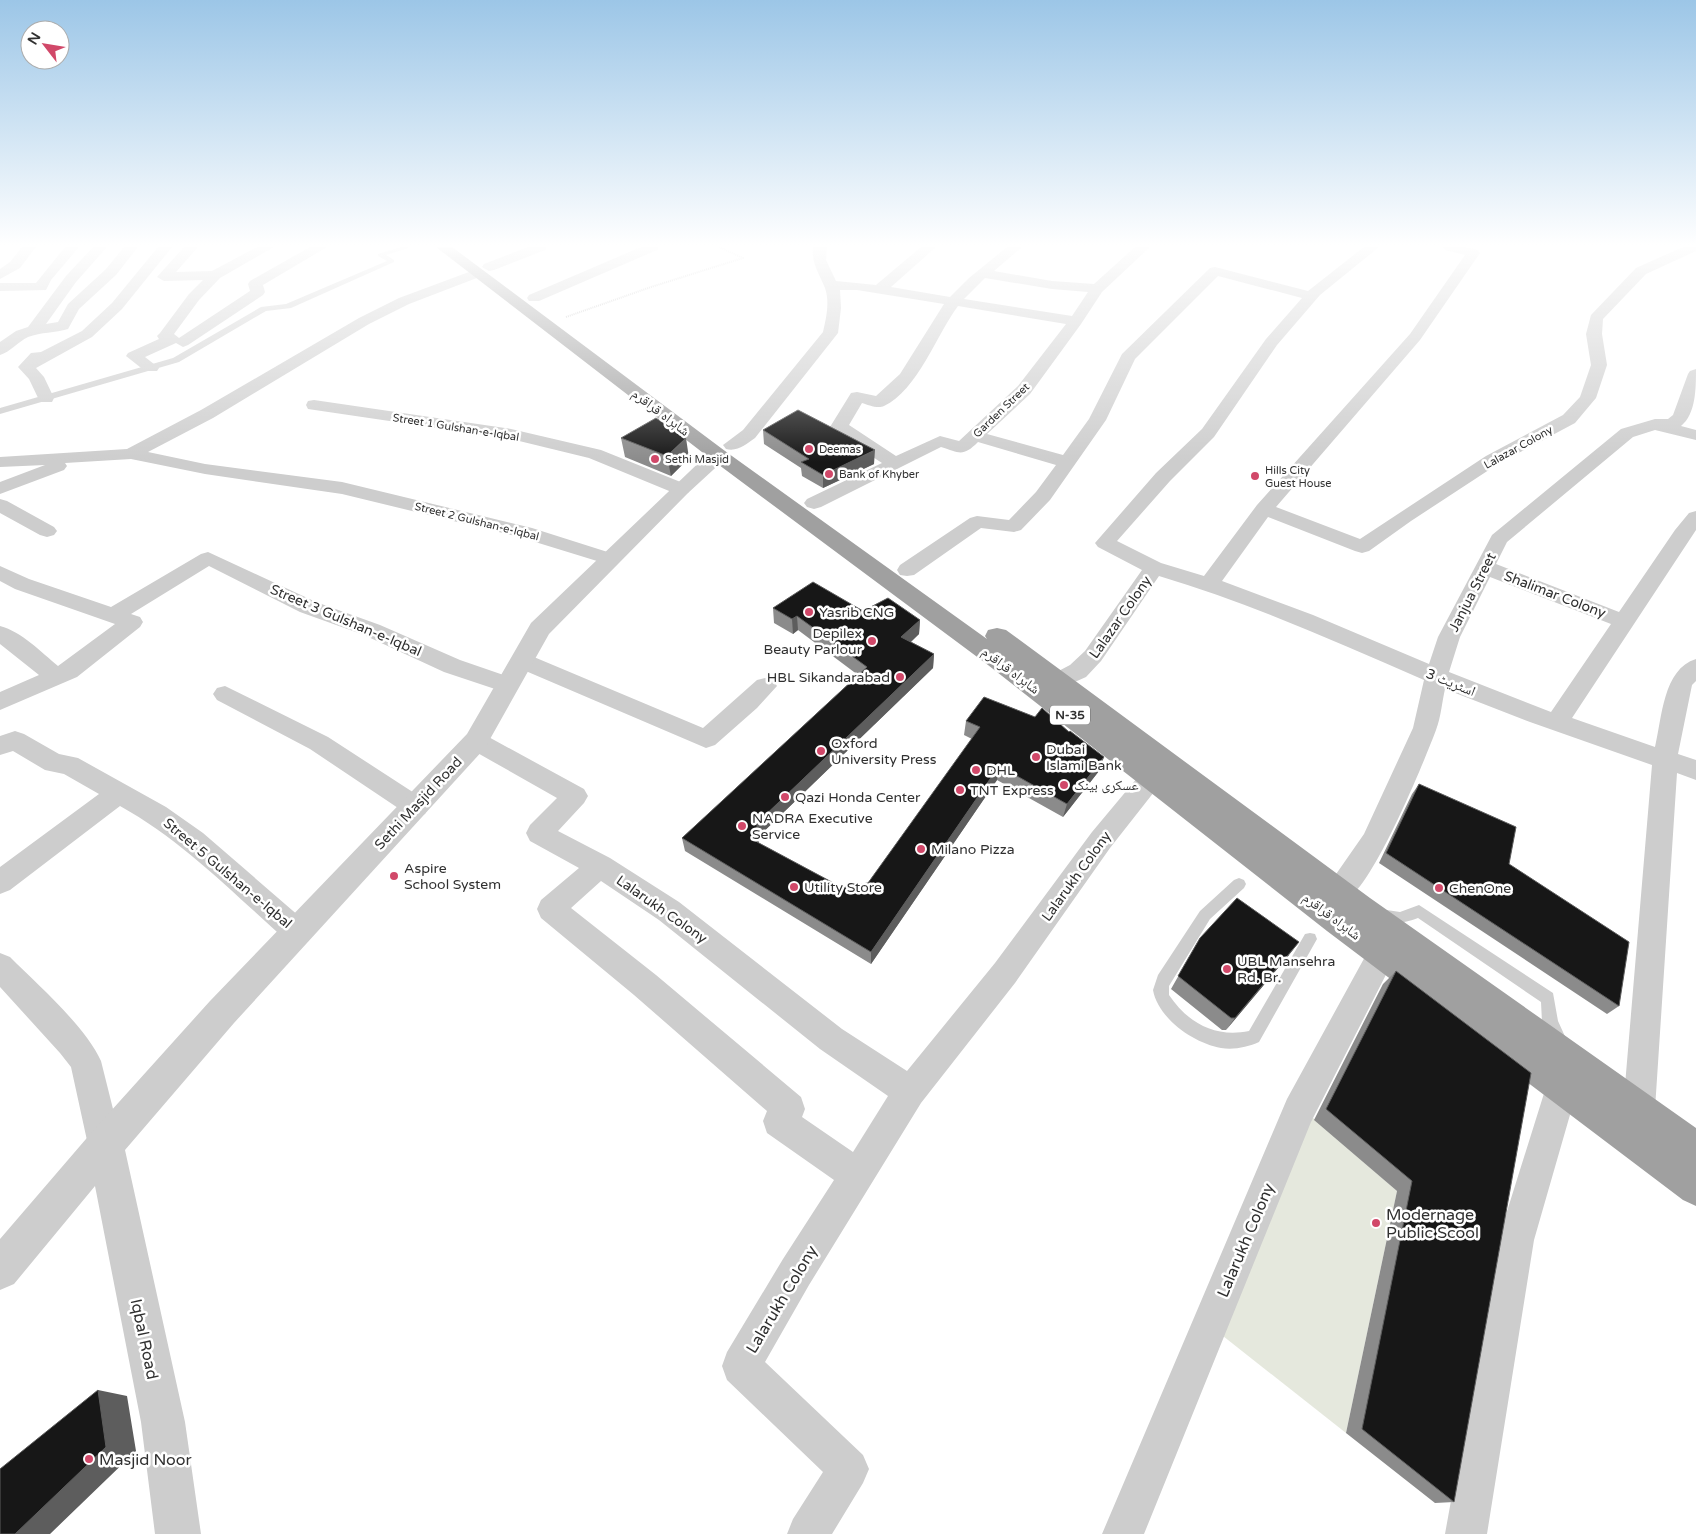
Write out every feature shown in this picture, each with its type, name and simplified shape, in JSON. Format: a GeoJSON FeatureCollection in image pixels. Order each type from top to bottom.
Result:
{"type":"FeatureCollection","features":[{"type":"Feature","properties":{"kind":"highway","name":"شاہراہ قراقرم"},"geometry":{"type":"LineString","coordinates":[[548,319],[725,450],[814,503],[907,570],[969,627],[1112,748],[1382,953],[1567,1074],[1639,1109],[1696,1150]]}},
{"type":"Feature","properties":{"kind":"highway","name":"شاہراہ قراقرم"},"geometry":{"type":"LineString","coordinates":[[561,319],[848,549],[969,627],[1059,681],[1339,890],[1567,1074],[1696,1186]]}},
{"type":"Feature","properties":{"kind":"highway"},"geometry":{"type":"LineString","coordinates":[[848,549],[847,562],[883,594],[952,647],[1071,733],[1112,748]]}},
{"type":"Feature","properties":{"kind":"street"},"geometry":{"type":"LineString","coordinates":[[34,329],[42,319]]}},
{"type":"Feature","properties":{"kind":"street"},"geometry":{"type":"LineString","coordinates":[[26,367],[63,326],[67,319]]}},
{"type":"Feature","properties":{"kind":"street"},"geometry":{"type":"LineString","coordinates":[[26,367],[87,334],[104,319]]}},
{"type":"Feature","properties":{"kind":"street"},"geometry":{"type":"LineString","coordinates":[[151,368],[134,356],[172,340],[165,336],[178,319]]}},
{"type":"Feature","properties":{"kind":"street"},"geometry":{"type":"LineString","coordinates":[[182,342],[218,319]]}},
{"type":"Feature","properties":{"kind":"street"},"geometry":{"type":"LineString","coordinates":[[0,462],[86,455],[131,454],[207,414],[369,319]]}},
{"type":"Feature","properties":{"kind":"street"},"geometry":{"type":"LineString","coordinates":[[725,450],[749,434],[830,333],[832,319]]}},
{"type":"Feature","properties":{"kind":"street"},"geometry":{"type":"LineString","coordinates":[[895,464],[839,426],[857,397],[879,402],[898,386],[910,372],[941,319]]}},
{"type":"Feature","properties":{"kind":"street"},"geometry":{"type":"LineString","coordinates":[[1060,319],[1076,321]]}},
{"type":"Feature","properties":{"kind":"street"},"geometry":{"type":"LineString","coordinates":[[907,570],[977,522],[1014,526],[1043,496],[1096,420],[1128,357],[1167,319]]}},
{"type":"Feature","properties":{"kind":"street","name":"Lalazar Colony"},"geometry":{"type":"LineString","coordinates":[[1209,584],[1154,568],[1105,543],[1163,477],[1208,433],[1271,342],[1291,319]]}},
{"type":"Feature","properties":{"kind":"street"},"geometry":{"type":"LineString","coordinates":[[1209,584],[1264,508],[1294,477],[1415,338],[1428,319]]}},
{"type":"Feature","properties":{"kind":"street","name":"Lalazar Colony"},"geometry":{"type":"LineString","coordinates":[[1264,508],[1362,547],[1404,516],[1492,460],[1569,419],[1588,398],[1599,365],[1594,334],[1596,319]]}},
{"type":"Feature","properties":{"kind":"street","name":"Garden Street"},"geometry":{"type":"LineString","coordinates":[[814,503],[940,441],[962,448],[1024,390],[1076,321]]}},
{"type":"Feature","properties":{"kind":"street"},"geometry":{"type":"LineString","coordinates":[[0,350],[13,338],[34,329],[63,326]]}},
{"type":"Feature","properties":{"kind":"street"},"geometry":{"type":"LineString","coordinates":[[26,367],[36,377],[46,398]]}},
{"type":"Feature","properties":{"kind":"street","name":"Janjua Street"},"geometry":{"type":"LineString","coordinates":[[1339,890],[1357,869],[1374,840],[1402,781],[1425,728],[1436,676],[1448,638],[1499,539],[1627,433],[1655,424],[1672,424],[1681,418],[1696,374]]}},
{"type":"Feature","properties":{"kind":"street","name":"Street 1 Gulshan-e-Iqbal"},"geometry":{"type":"LineString","coordinates":[[314,405],[511,434],[572,448],[595,454],[680,489]]}},
{"type":"Feature","properties":{"kind":"street"},"geometry":{"type":"LineString","coordinates":[[1655,424],[1696,435]]}},
{"type":"Feature","properties":{"kind":"street"},"geometry":{"type":"LineString","coordinates":[[975,436],[1067,462]]}},
{"type":"Feature","properties":{"kind":"street","name":"Sethi Masjid Road"},"geometry":{"type":"LineString","coordinates":[[0,1270],[105,1145],[222,1012],[476,741],[540,629],[680,489],[725,450]]}},
{"type":"Feature","properties":{"kind":"street","name":"Street 2 Gulshan-e-Iqbal"},"geometry":{"type":"LineString","coordinates":[[131,454],[205,469],[342,488],[524,532],[576,546],[610,559]]}},
{"type":"Feature","properties":{"kind":"street"},"geometry":{"type":"LineString","coordinates":[[0,488],[86,455]]}},
{"type":"Feature","properties":{"kind":"street"},"geometry":{"type":"LineString","coordinates":[[0,505],[48,531]]}},
{"type":"Feature","properties":{"kind":"street"},"geometry":{"type":"LineString","coordinates":[[1557,722],[1682,534],[1696,517]]}},
{"type":"Feature","properties":{"kind":"street","name":"Street 3 Gulshan-e-Iqbal"},"geometry":{"type":"LineString","coordinates":[[112,616],[208,558],[308,607],[372,630],[452,666],[507,685]]}},
{"type":"Feature","properties":{"kind":"street","name":"Shalimar Colony"},"geometry":{"type":"LineString","coordinates":[[1484,567],[1625,622]]}},
{"type":"Feature","properties":{"kind":"street","name":"Lalazar Colony"},"geometry":{"type":"LineString","coordinates":[[1059,681],[1078,671],[1093,656],[1154,568]]}},
{"type":"Feature","properties":{"kind":"street"},"geometry":{"type":"LineString","coordinates":[[0,573],[22,584],[132,622],[69,671],[0,702]]}},
{"type":"Feature","properties":{"kind":"street","name":"اسٹریٹ 3"},"geometry":{"type":"LineString","coordinates":[[1209,584],[1305,620],[1436,676],[1557,722],[1696,770]]}},
{"type":"Feature","properties":{"kind":"street"},"geometry":{"type":"LineString","coordinates":[[0,633],[27,652],[56,677]]}},
{"type":"Feature","properties":{"kind":"street"},"geometry":{"type":"LineString","coordinates":[[522,660],[706,739],[765,686]]}},
{"type":"Feature","properties":{"kind":"street"},"geometry":{"type":"LineString","coordinates":[[1639,1109],[1665,760],[1682,682],[1696,667]]}},
{"type":"Feature","properties":{"kind":"street"},"geometry":{"type":"LineString","coordinates":[[225,694],[319,743],[416,806]]}},
{"type":"Feature","properties":{"kind":"street","name":"Street 5 Gulshan-e-Iqbal"},"geometry":{"type":"LineString","coordinates":[[0,746],[15,740],[54,763],[69,765],[158,814],[194,841],[297,932]]}},
{"type":"Feature","properties":{"kind":"street","name":"Lalarukh Colony"},"geometry":{"type":"LineString","coordinates":[[476,741],[575,796],[539,833],[600,866],[669,912],[830,1039],[910,1092]]}},
{"type":"Feature","properties":{"kind":"street","name":"Lalarukh Colony"},"geometry":{"type":"LineString","coordinates":[[808,1534],[849,1469],[741,1366],[796,1272],[910,1092],[1005,973],[1101,840],[1152,778]]}},
{"type":"Feature","properties":{"kind":"street"},"geometry":{"type":"LineString","coordinates":[[0,882],[118,793]]}},
{"type":"Feature","properties":{"kind":"street"},"geometry":{"type":"LineString","coordinates":[[600,866],[551,909],[645,985],[789,1108],[779,1121],[857,1175]]}},
{"type":"Feature","properties":{"kind":"street","name":"Lalarukh Colony"},"geometry":{"type":"LineString","coordinates":[[1123,1534],[1299,1111],[1382,953]]}},
{"type":"Feature","properties":{"kind":"street"},"geometry":{"type":"LineString","coordinates":[[0,966],[71,1042],[85,1061],[105,1145]]}},
{"type":"Feature","properties":{"kind":"street"},"geometry":{"type":"LineString","coordinates":[[1466,1534],[1516,1240],[1567,1074]]}},
{"type":"Feature","properties":{"kind":"street","name":"Iqbal Road"},"geometry":{"type":"LineString","coordinates":[[105,1145],[162,1422],[178,1534]]}},
{"type":"Feature","properties":{"kind":"lane"},"geometry":{"type":"LineString","coordinates":[[0,411],[176,360],[249,319]]}},
{"type":"Feature","properties":{"kind":"lane"},"geometry":{"type":"LineString","coordinates":[[1238,884],[1204,916],[1163,980],[1160,989],[1164,1000],[1194,1030],[1218,1040],[1239,1041],[1254,1037],[1310,939]]}},
{"type":"Feature","properties":{"kind":"lane"},"geometry":{"type":"LineString","coordinates":[[1359,907],[1381,916],[1400,918],[1419,911],[1548,998],[1550,1022],[1567,1074]]}},
{"type":"Feature","properties":{"kind":"shaded area"},"geometry":{"type":"Polygon","coordinates":[[[1305,1111],[1397,1191],[1346,1433],[1223,1336],[1305,1111]]]}},
{"type":"Feature","properties":{"kind":"building"},"geometry":{"type":"Polygon","coordinates":[[[798,410],[875,450],[823,475],[801,462],[809,459],[763,430],[798,410]]]}},
{"type":"Feature","properties":{"kind":"building"},"geometry":{"type":"Polygon","coordinates":[[[656,418],[686,438],[667,456],[621,438],[656,418]]]}},
{"type":"Feature","properties":{"kind":"building"},"geometry":{"type":"Polygon","coordinates":[[[813,582],[863,611],[888,598],[920,620],[901,637],[934,654],[757,823],[757,842],[841,887],[868,883],[980,727],[966,721],[984,697],[1035,717],[1042,708],[1069,732],[1104,757],[1067,804],[999,766],[871,952],[682,838],[867,667],[797,616],[792,619],[773,608],[813,582]]]}},
{"type":"Feature","properties":{"kind":"building"},"geometry":{"type":"Polygon","coordinates":[[[1419,784],[1516,827],[1509,864],[1629,942],[1619,1006],[1386,853],[1419,784]]]}},
{"type":"Feature","properties":{"kind":"building","name":"UBL Mansehra Rd. Br."},"geometry":{"type":"Polygon","coordinates":[[[1237,898],[1299,942],[1235,1018],[1231,1018],[1178,976],[1200,938],[1237,898]]]}},
{"type":"Feature","properties":{"kind":"building"},"geometry":{"type":"Polygon","coordinates":[[[1396,971],[1531,1073],[1454,1502],[1362,1429],[1412,1181],[1326,1109],[1396,971]]]}},
{"type":"Feature","properties":{"kind":"building"},"geometry":{"type":"Polygon","coordinates":[[[98,1390],[106,1447],[15,1534],[0,1534],[0,1469],[98,1390]]]}},
{"type":"Feature","properties":{"kind":"place","name":"Deemas"},"geometry":{"type":"Point","coordinates":[809,449]}},
{"type":"Feature","properties":{"kind":"place","name":"Sethi Masjid"},"geometry":{"type":"Point","coordinates":[655,459]}},
{"type":"Feature","properties":{"kind":"place","name":"Bank of Khyber"},"geometry":{"type":"Point","coordinates":[829,474]}},
{"type":"Feature","properties":{"kind":"place","name":"Hills City Guest House"},"geometry":{"type":"Point","coordinates":[1255,476]}},
{"type":"Feature","properties":{"kind":"place","name":"Yasrib CNG"},"geometry":{"type":"Point","coordinates":[809,612]}},
{"type":"Feature","properties":{"kind":"place","name":"Depilex Beauty Parlour"},"geometry":{"type":"Point","coordinates":[872,641]}},
{"type":"Feature","properties":{"kind":"place","name":"HBL Sikandarabad"},"geometry":{"type":"Point","coordinates":[900,677]}},
{"type":"Feature","properties":{"kind":"place","name":"Oxford University Press"},"geometry":{"type":"Point","coordinates":[821,751]}},
{"type":"Feature","properties":{"kind":"place","name":"Dubai Islami Bank"},"geometry":{"type":"Point","coordinates":[1036,757]}},
{"type":"Feature","properties":{"kind":"place","name":"DHL"},"geometry":{"type":"Point","coordinates":[976,770]}},
{"type":"Feature","properties":{"kind":"place","name":"عسکری بینک"},"geometry":{"type":"Point","coordinates":[1064,785]}},
{"type":"Feature","properties":{"kind":"place","name":"TNT Express"},"geometry":{"type":"Point","coordinates":[960,790]}},
{"type":"Feature","properties":{"kind":"place","name":"Qazi Honda Center"},"geometry":{"type":"Point","coordinates":[785,797]}},
{"type":"Feature","properties":{"kind":"place","name":"NADRA Executive Service"},"geometry":{"type":"Point","coordinates":[742,826]}},
{"type":"Feature","properties":{"kind":"place","name":"Milano Pizza"},"geometry":{"type":"Point","coordinates":[921,849]}},
{"type":"Feature","properties":{"kind":"place","name":"Aspire School System"},"geometry":{"type":"Point","coordinates":[394,876]}},
{"type":"Feature","properties":{"kind":"place","name":"Utility Store"},"geometry":{"type":"Point","coordinates":[794,887]}},
{"type":"Feature","properties":{"kind":"place","name":"ChenOne"},"geometry":{"type":"Point","coordinates":[1439,888]}},
{"type":"Feature","properties":{"kind":"place","name":"UBL Mansehra Rd. Br."},"geometry":{"type":"Point","coordinates":[1227,969]}},
{"type":"Feature","properties":{"kind":"place","name":"Modernage Public Scool"},"geometry":{"type":"Point","coordinates":[1376,1223]}},
{"type":"Feature","properties":{"kind":"place","name":"Masjid Noor"},"geometry":{"type":"Point","coordinates":[89,1459]}}]}
